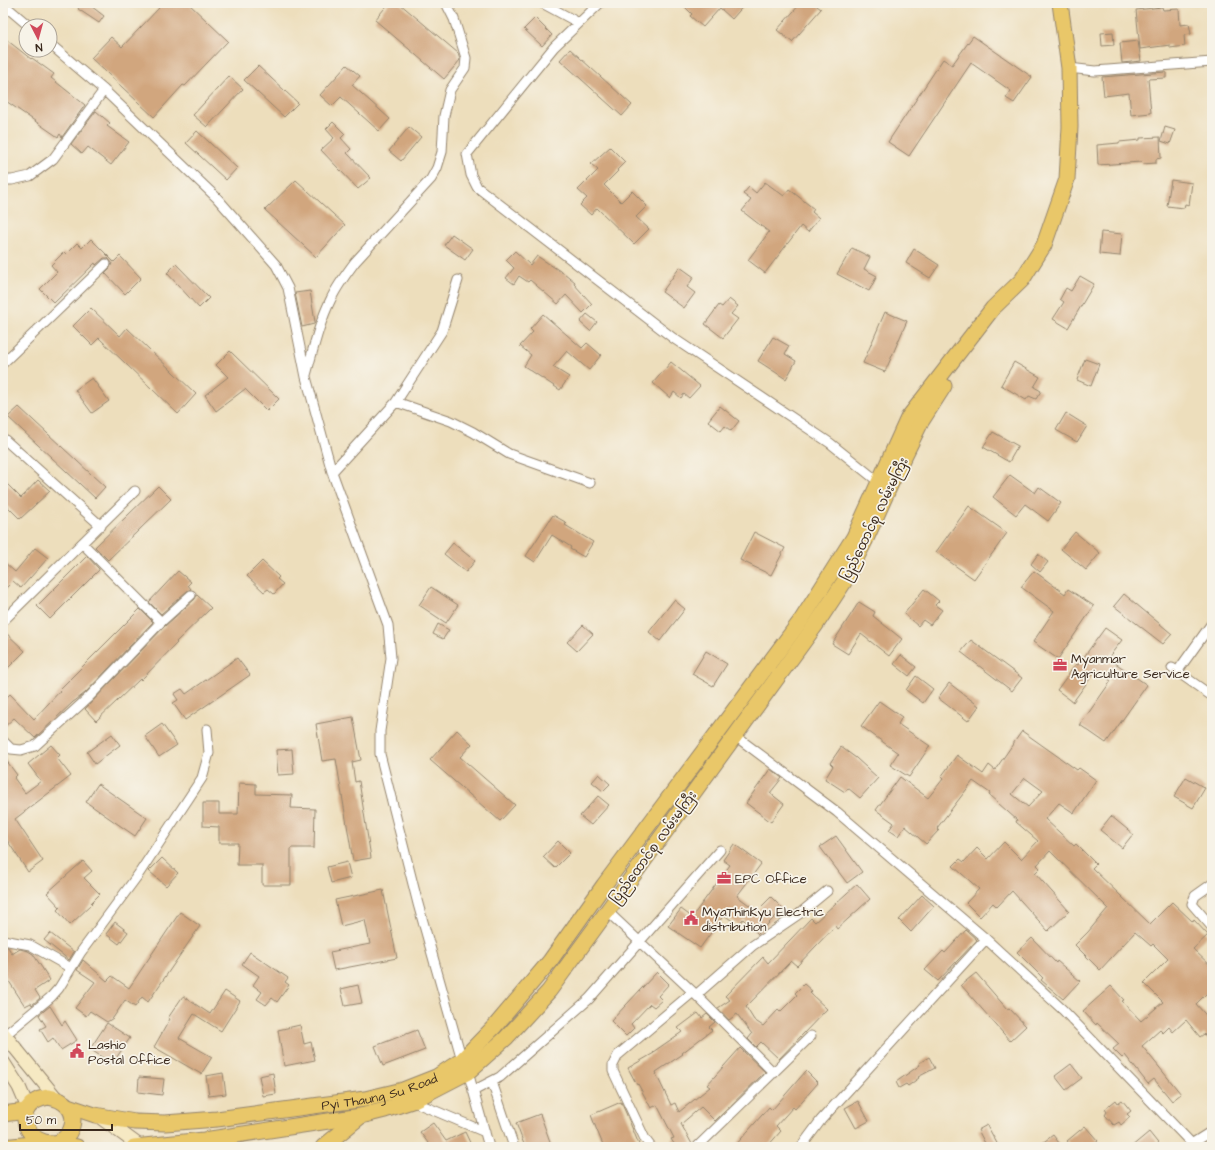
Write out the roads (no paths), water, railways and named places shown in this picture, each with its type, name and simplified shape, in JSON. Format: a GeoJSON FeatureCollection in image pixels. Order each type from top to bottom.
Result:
{"type":"FeatureCollection","features":[{"type":"Feature","properties":{"kind":"main road"},"geometry":{"type":"LineString","coordinates":[[993,308],[1022,280],[1044,245],[1067,179],[1070,127],[1069,68],[1060,3]]}},
{"type":"Feature","properties":{"kind":"main road","name":"Pyi Thaung Su Road"},"geometry":{"type":"LineString","coordinates":[[62,1102],[95,1115],[135,1122],[217,1119],[365,1099],[403,1090],[465,1066],[495,1026],[550,961],[604,885],[802,619],[854,537],[880,483],[908,418],[993,308]]}},
{"type":"Feature","properties":{"kind":"main road","name":"ပြည်ထောင်စု လမ်းမကြီး"},"geometry":{"type":"LineString","coordinates":[[138,1147],[198,1143],[362,1116],[385,1110],[412,1102],[506,1038],[549,991],[734,735],[815,626],[844,582],[922,422],[993,308]]}},
{"type":"Feature","properties":{"kind":"main road"},"geometry":{"type":"LineString","coordinates":[[3,1147],[61,1141],[67,1136],[73,1121],[71,1113],[4,1034]]}},
{"type":"Feature","properties":{"kind":"main road"},"geometry":{"type":"LineString","coordinates":[[3,1062],[19,1087],[27,1109],[26,1124],[28,1132],[34,1139],[45,1143],[77,1147]]}},
{"type":"Feature","properties":{"kind":"main road"},"geometry":{"type":"LineString","coordinates":[[3,1114],[27,1109],[40,1098],[48,1097],[62,1102]]}},
{"type":"Feature","properties":{"kind":"main road"},"geometry":{"type":"LineString","coordinates":[[95,1115],[138,1147]]}},
{"type":"Feature","properties":{"kind":"main road"},"geometry":{"type":"LineString","coordinates":[[323,1147],[362,1116]]}},
{"type":"Feature","properties":{"kind":"street"},"geometry":{"type":"LineString","coordinates":[[306,377],[319,330],[331,299],[344,277],[354,262],[431,179],[437,168],[442,152],[444,116],[450,90],[465,68],[466,58],[454,19],[446,3]]}},
{"type":"Feature","properties":{"kind":"street"},"geometry":{"type":"LineString","coordinates":[[542,3],[579,23]]}},
{"type":"Feature","properties":{"kind":"street"},"geometry":{"type":"LineString","coordinates":[[600,3],[554,47],[467,154],[471,174],[477,187],[674,338],[830,444],[880,483]]}},
{"type":"Feature","properties":{"kind":"street"},"geometry":{"type":"LineString","coordinates":[[3,4],[20,18]]}},
{"type":"Feature","properties":{"kind":"street"},"geometry":{"type":"LineString","coordinates":[[58,51],[104,90],[217,198],[276,265],[288,288],[306,377],[332,472],[388,625],[391,658],[380,731],[380,754],[418,904],[490,1147]]}},
{"type":"Feature","properties":{"kind":"street"},"geometry":{"type":"LineString","coordinates":[[1069,68],[1095,72],[1212,62]]}},
{"type":"Feature","properties":{"kind":"street"},"geometry":{"type":"LineString","coordinates":[[3,180],[12,180],[30,176],[53,159],[104,90]]}},
{"type":"Feature","properties":{"kind":"street"},"geometry":{"type":"LineString","coordinates":[[3,363],[106,264]]}},
{"type":"Feature","properties":{"kind":"street"},"geometry":{"type":"LineString","coordinates":[[332,472],[396,402],[442,331],[458,280]]}},
{"type":"Feature","properties":{"kind":"street"},"geometry":{"type":"LineString","coordinates":[[396,402],[451,422],[473,432],[509,454],[590,483]]}},
{"type":"Feature","properties":{"kind":"street"},"geometry":{"type":"LineString","coordinates":[[3,438],[101,526]]}},
{"type":"Feature","properties":{"kind":"street"},"geometry":{"type":"LineString","coordinates":[[3,621],[136,491]]}},
{"type":"Feature","properties":{"kind":"street"},"geometry":{"type":"LineString","coordinates":[[82,543],[161,622]]}},
{"type":"Feature","properties":{"kind":"street"},"geometry":{"type":"LineString","coordinates":[[3,741],[11,749],[21,750],[35,746],[89,697],[161,622],[191,595]]}},
{"type":"Feature","properties":{"kind":"street"},"geometry":{"type":"LineString","coordinates":[[1212,623],[1174,670],[1212,696]]}},
{"type":"Feature","properties":{"kind":"street"},"geometry":{"type":"LineString","coordinates":[[4,1034],[51,997],[81,952],[138,874],[202,778],[209,753],[207,729]]}},
{"type":"Feature","properties":{"kind":"street"},"geometry":{"type":"LineString","coordinates":[[734,735],[837,812],[986,939],[1063,1010],[1194,1145],[1212,1131]]}},
{"type":"Feature","properties":{"kind":"street"},"geometry":{"type":"LineString","coordinates":[[473,1091],[500,1078],[589,999],[720,850]]}},
{"type":"Feature","properties":{"kind":"street"},"geometry":{"type":"LineString","coordinates":[[1212,884],[1195,896],[1192,904],[1212,927]]}},
{"type":"Feature","properties":{"kind":"street"},"geometry":{"type":"LineString","coordinates":[[651,1147],[645,1139],[613,1071],[613,1065],[618,1055],[752,946],[799,914],[827,892]]}},
{"type":"Feature","properties":{"kind":"street"},"geometry":{"type":"LineString","coordinates":[[607,911],[695,993],[774,1073]]}},
{"type":"Feature","properties":{"kind":"street"},"geometry":{"type":"LineString","coordinates":[[801,1147],[821,1120],[986,939]]}},
{"type":"Feature","properties":{"kind":"street"},"geometry":{"type":"LineString","coordinates":[[3,940],[30,945],[71,968]]}},
{"type":"Feature","properties":{"kind":"street"},"geometry":{"type":"LineString","coordinates":[[697,1147],[811,1036]]}},
{"type":"Feature","properties":{"kind":"street"},"geometry":{"type":"LineString","coordinates":[[492,1082],[514,1147]]}},
{"type":"Feature","properties":{"kind":"street"},"geometry":{"type":"LineString","coordinates":[[412,1102],[485,1132]]}},
{"type":"Feature","properties":{"kind":"place","name":"Myanmar Agriculture Service"},"geometry":{"type":"Point","coordinates":[1060,665]}},
{"type":"Feature","properties":{"kind":"place","name":"EPC Office"},"geometry":{"type":"Point","coordinates":[724,878]}},
{"type":"Feature","properties":{"kind":"place","name":"MyaThinKyu Electric distribution"},"geometry":{"type":"Point","coordinates":[691,918]}},
{"type":"Feature","properties":{"kind":"place","name":"Lashio Postal Office"},"geometry":{"type":"Point","coordinates":[77,1051]}}]}
